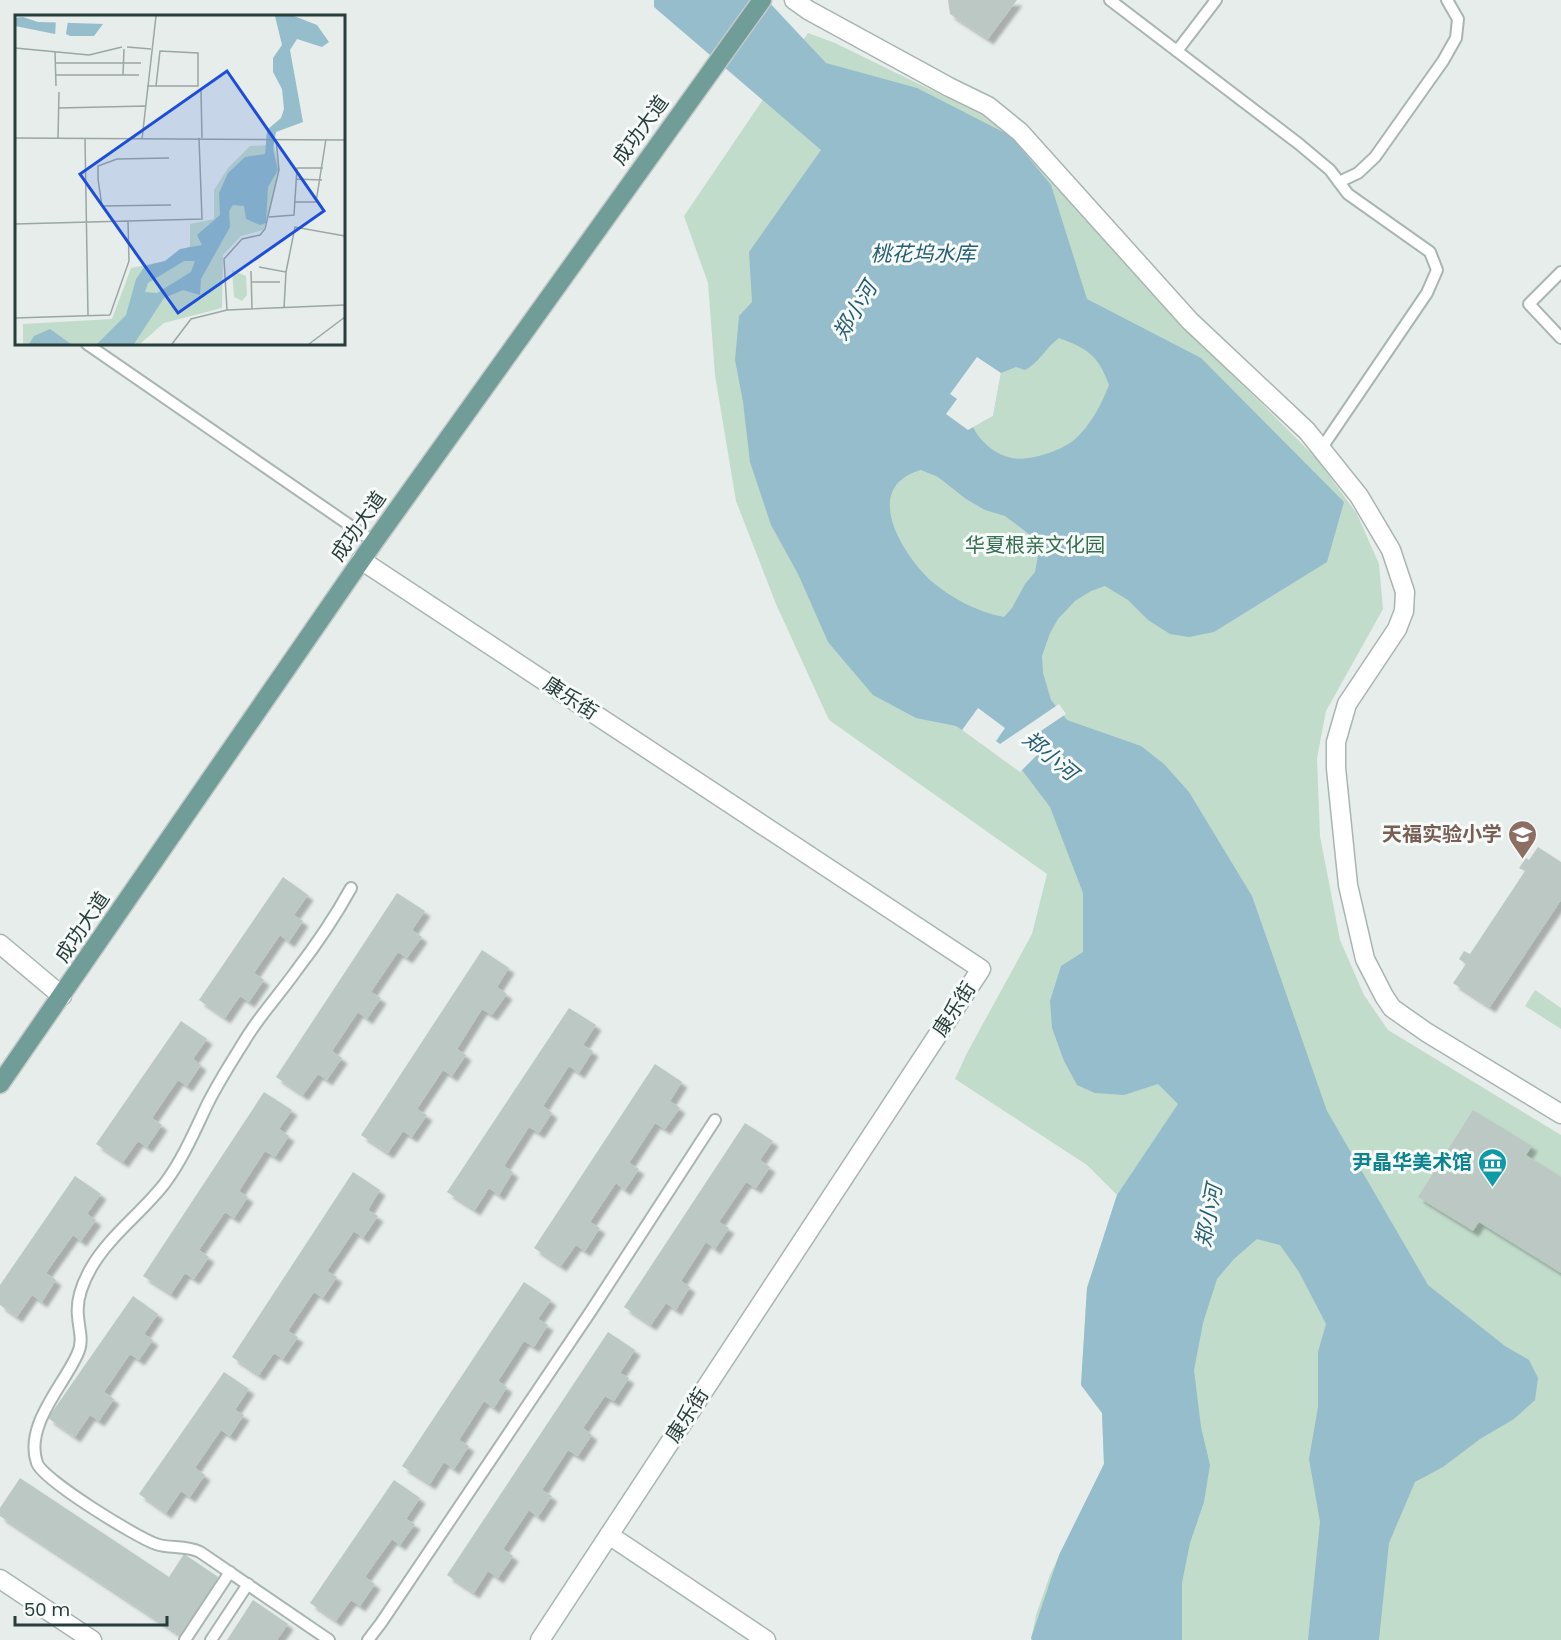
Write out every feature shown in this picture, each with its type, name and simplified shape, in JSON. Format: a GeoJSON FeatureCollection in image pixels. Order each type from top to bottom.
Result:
{"type":"FeatureCollection","features":[{"type":"Feature","properties":{"kind":"main road","name":"成功大道"},"geometry":{"type":"LineString","coordinates":[[0,1084],[374,542],[762,0]]}},
{"type":"Feature","properties":{"kind":"street"},"geometry":{"type":"LineString","coordinates":[[794,0],[940,83],[988,106],[1020,132],[1190,321],[1307,431],[1359,496],[1392,550],[1405,592],[1404,611],[1397,629],[1347,704],[1336,742],[1336,768],[1348,885],[1365,958],[1392,1008],[1426,1032],[1561,1114]]}},
{"type":"Feature","properties":{"kind":"street","name":"康乐街"},"geometry":{"type":"LineString","coordinates":[[362,560],[981,969],[540,1640]]}},
{"type":"Feature","properties":{"kind":"street"},"geometry":{"type":"LineString","coordinates":[[0,944],[62,996]]}},
{"type":"Feature","properties":{"kind":"street"},"geometry":{"type":"LineString","coordinates":[[609,1535],[766,1640]]}},
{"type":"Feature","properties":{"kind":"street"},"geometry":{"type":"LineString","coordinates":[[0,1579],[92,1640]]}},
{"type":"Feature","properties":{"kind":"lane"},"geometry":{"type":"LineString","coordinates":[[1110,0],[1299,144],[1330,170],[1348,194],[1430,252],[1437,270],[1427,293],[1321,449]]}},
{"type":"Feature","properties":{"kind":"lane"},"geometry":{"type":"LineString","coordinates":[[1178,51],[1216,0]]}},
{"type":"Feature","properties":{"kind":"lane"},"geometry":{"type":"LineString","coordinates":[[1339,182],[1358,173],[1375,157],[1452,46],[1456,38],[1458,19],[1447,0]]}},
{"type":"Feature","properties":{"kind":"lane"},"geometry":{"type":"LineString","coordinates":[[1561,272],[1529,304],[1561,338]]}},
{"type":"Feature","properties":{"kind":"lane"},"geometry":{"type":"LineString","coordinates":[[88,345],[374,542]]}},
{"type":"Feature","properties":{"kind":"lane"},"geometry":{"type":"LineString","coordinates":[[329,1640],[192,1548],[156,1544],[137,1535],[48,1477],[37,1462],[35,1451],[36,1434],[44,1412],[71,1370],[81,1348],[78,1301],[91,1268],[117,1233],[148,1204],[166,1181],[218,1084],[246,1039],[264,1011],[296,972],[351,888]]}},
{"type":"Feature","properties":{"kind":"lane"},"geometry":{"type":"LineString","coordinates":[[368,1640],[591,1311],[714,1120]]}},
{"type":"Feature","properties":{"kind":"lane"},"geometry":{"type":"LineString","coordinates":[[185,1640],[230,1572]]}},
{"type":"Feature","properties":{"kind":"lane"},"geometry":{"type":"LineString","coordinates":[[211,1640],[248,1584]]}},
{"type":"Feature","properties":{"kind":"green space","name":"华夏根亲文化园"},"geometry":{"type":"Polygon","coordinates":[[[808,33],[835,43],[1009,128],[1180,322],[1317,459],[1357,514],[1379,564],[1383,609],[1326,711],[1317,758],[1320,836],[1340,940],[1364,995],[1388,1030],[1561,1135],[1561,1640],[1031,1640],[1036,1615],[1050,1575],[1104,1464],[1102,1413],[1081,1385],[1087,1288],[1117,1195],[1087,1165],[955,1079],[1032,934],[1047,874],[829,720],[776,604],[736,501],[715,375],[708,283],[684,216],[808,33]]]}},
{"type":"Feature","properties":{"kind":"green space"},"geometry":{"type":"Polygon","coordinates":[[[1535,990],[1561,1008],[1561,1029],[1525,1006],[1535,990]]]}},
{"type":"Feature","properties":{"kind":"water"},"geometry":{"type":"Polygon","coordinates":[[[654,0],[767,0],[826,63],[917,88],[1011,136],[1051,185],[1087,299],[1201,358],[1344,502],[1327,562],[1214,632],[1189,637],[1170,634],[1148,620],[1128,600],[1105,586],[1075,601],[1058,619],[1042,656],[1043,673],[1051,700],[1067,720],[1141,746],[1164,764],[1189,792],[1252,896],[1327,1111],[1428,1285],[1505,1346],[1529,1360],[1538,1378],[1535,1400],[1514,1419],[1480,1439],[1443,1467],[1415,1482],[1389,1543],[1379,1640],[1308,1640],[1320,1522],[1309,1459],[1318,1407],[1318,1352],[1326,1324],[1299,1272],[1280,1245],[1257,1239],[1234,1259],[1217,1279],[1203,1323],[1194,1370],[1201,1427],[1210,1465],[1204,1502],[1190,1543],[1182,1583],[1182,1640],[1032,1640],[1031,1638],[1059,1555],[1104,1464],[1102,1413],[1081,1385],[1087,1288],[1117,1195],[1178,1104],[1158,1084],[1124,1095],[1095,1093],[1077,1085],[1064,1061],[1052,1028],[1050,1001],[1061,966],[1083,952],[1083,893],[1050,807],[1022,770],[956,726],[916,718],[873,695],[828,642],[798,574],[771,525],[750,462],[743,402],[735,360],[739,316],[752,302],[749,252],[821,150],[654,7],[654,0]],[[1059,338],[1025,370],[1016,367],[1001,373],[993,416],[973,427],[984,443],[994,451],[1019,459],[1062,448],[1080,434],[1099,407],[1109,385],[1101,367],[1091,354],[1059,338]],[[921,470],[903,478],[893,490],[890,505],[892,521],[908,553],[938,587],[974,608],[1004,617],[1035,572],[1040,544],[1005,516],[985,510],[966,499],[938,477],[921,470]]]}},
{"type":"Feature","properties":{"kind":"pier"},"geometry":{"type":"Polygon","coordinates":[[[977,357],[1001,373],[993,416],[968,430],[946,414],[957,399],[950,394],[977,357]]]}},
{"type":"Feature","properties":{"kind":"pier"},"geometry":{"type":"Polygon","coordinates":[[[1059,704],[1066,714],[1023,743],[1037,755],[1020,772],[962,730],[978,708],[1005,728],[996,741],[1000,744],[1059,704]]]}},
{"type":"Feature","properties":{"kind":"building"},"geometry":{"type":"Polygon","coordinates":[[[948,0],[1017,0],[988,39],[950,14],[948,0]]]}},
{"type":"Feature","properties":{"kind":"building"},"geometry":{"type":"Polygon","coordinates":[[[1538,847],[1561,862],[1561,900],[1490,1007],[1453,983],[1466,964],[1459,959],[1464,951],[1470,954],[1525,871],[1519,868],[1526,858],[1529,860],[1538,847]]]}},
{"type":"Feature","properties":{"kind":"building"},"geometry":{"type":"Polygon","coordinates":[[[283,877],[308,895],[294,915],[303,921],[289,942],[280,935],[254,973],[264,980],[249,1002],[240,996],[225,1018],[199,1000],[283,877]]]}},
{"type":"Feature","properties":{"kind":"building"},"geometry":{"type":"Polygon","coordinates":[[[397,893],[425,911],[412,930],[422,937],[407,958],[398,952],[371,992],[381,998],[367,1019],[358,1012],[332,1051],[342,1058],[327,1080],[318,1074],[303,1095],[276,1077],[397,893]]]}},
{"type":"Feature","properties":{"kind":"building"},"geometry":{"type":"Polygon","coordinates":[[[482,950],[509,968],[497,987],[507,994],[492,1015],[482,1009],[457,1049],[466,1055],[452,1076],[443,1070],[417,1109],[427,1115],[412,1137],[403,1131],[388,1153],[361,1135],[482,950]]]}},
{"type":"Feature","properties":{"kind":"building"},"geometry":{"type":"Polygon","coordinates":[[[569,1008],[596,1025],[583,1045],[593,1051],[579,1073],[569,1066],[543,1106],[552,1113],[539,1133],[529,1127],[504,1166],[513,1172],[499,1195],[489,1188],[475,1210],[447,1192],[569,1008]]]}},
{"type":"Feature","properties":{"kind":"building"},"geometry":{"type":"Polygon","coordinates":[[[181,1021],[207,1039],[193,1059],[201,1065],[187,1086],[178,1080],[152,1118],[162,1125],[147,1147],[138,1141],[123,1162],[96,1144],[181,1021]]]}},
{"type":"Feature","properties":{"kind":"building"},"geometry":{"type":"Polygon","coordinates":[[[655,1064],[682,1082],[670,1101],[680,1108],[665,1129],[655,1123],[629,1163],[639,1169],[625,1190],[616,1183],[590,1222],[600,1228],[585,1251],[576,1245],[561,1266],[534,1248],[655,1064]]]}},
{"type":"Feature","properties":{"kind":"building"},"geometry":{"type":"Polygon","coordinates":[[[264,1092],[292,1110],[279,1129],[289,1136],[275,1157],[265,1151],[239,1191],[248,1197],[234,1218],[225,1212],[199,1250],[209,1257],[194,1279],[185,1273],[171,1294],[143,1276],[264,1092]]]}},
{"type":"Feature","properties":{"kind":"building","name":"尹晶华美术馆"},"geometry":{"type":"Polygon","coordinates":[[[1473,1110],[1532,1146],[1526,1155],[1561,1177],[1561,1273],[1479,1222],[1473,1231],[1418,1197],[1473,1110]]]}},
{"type":"Feature","properties":{"kind":"building"},"geometry":{"type":"Polygon","coordinates":[[[745,1123],[773,1141],[760,1160],[770,1167],[756,1188],[746,1182],[719,1222],[729,1228],[715,1249],[706,1242],[681,1281],[690,1287],[676,1310],[666,1303],[651,1325],[624,1307],[745,1123]]]}},
{"type":"Feature","properties":{"kind":"building"},"geometry":{"type":"Polygon","coordinates":[[[353,1172],[380,1190],[368,1210],[378,1216],[363,1238],[354,1231],[327,1271],[337,1277],[323,1298],[314,1292],[288,1331],[298,1337],[283,1359],[274,1353],[259,1375],[232,1357],[353,1172]]]}},
{"type":"Feature","properties":{"kind":"building"},"geometry":{"type":"Polygon","coordinates":[[[75,1176],[101,1194],[87,1214],[96,1220],[81,1241],[73,1235],[46,1273],[56,1280],[42,1302],[32,1295],[17,1317],[0,1305],[0,1285],[75,1176]]]}},
{"type":"Feature","properties":{"kind":"building"},"geometry":{"type":"Polygon","coordinates":[[[524,1282],[551,1300],[538,1319],[548,1325],[534,1347],[524,1341],[498,1381],[507,1387],[494,1408],[484,1401],[459,1440],[469,1446],[454,1469],[444,1462],[430,1484],[402,1466],[524,1282]]]}},
{"type":"Feature","properties":{"kind":"building"},"geometry":{"type":"Polygon","coordinates":[[[133,1296],[158,1314],[144,1334],[153,1340],[139,1360],[130,1354],[104,1392],[114,1399],[99,1421],[90,1415],[75,1437],[48,1418],[133,1296]]]}},
{"type":"Feature","properties":{"kind":"building"},"geometry":{"type":"Polygon","coordinates":[[[608,1332],[635,1350],[620,1373],[629,1378],[614,1401],[605,1396],[583,1428],[592,1435],[578,1456],[568,1450],[542,1490],[552,1496],[538,1517],[529,1510],[503,1549],[513,1556],[498,1578],[488,1571],[474,1593],[447,1575],[608,1332]]]}},
{"type":"Feature","properties":{"kind":"building"},"geometry":{"type":"Polygon","coordinates":[[[224,1372],[249,1389],[235,1410],[244,1415],[230,1436],[221,1430],[195,1468],[205,1475],[190,1497],[181,1491],[166,1513],[139,1494],[224,1372]]]}},
{"type":"Feature","properties":{"kind":"building"},"geometry":{"type":"Polygon","coordinates":[[[20,1478],[169,1577],[184,1554],[218,1577],[180,1635],[0,1516],[0,1508],[20,1478]]]}},
{"type":"Feature","properties":{"kind":"building"},"geometry":{"type":"Polygon","coordinates":[[[394,1480],[420,1498],[406,1519],[415,1524],[400,1545],[392,1539],[365,1577],[375,1584],[360,1606],[351,1600],[336,1621],[310,1603],[394,1480]]]}},
{"type":"Feature","properties":{"kind":"building"},"geometry":{"type":"Polygon","coordinates":[[[253,1600],[288,1624],[277,1640],[227,1640],[253,1600]]]}},
{"type":"Feature","properties":{"kind":"place","name":"天福实验小学"},"geometry":{"type":"Point","coordinates":[1523,860]}},
{"type":"Feature","properties":{"kind":"place","name":"尹晶华美术馆"},"geometry":{"type":"Point","coordinates":[1493,1188]}},
{"type":"Feature","properties":{"kind":"water label","name":"桃花坞水库"},"geometry":{"type":"Point","coordinates":[923,254]}},
{"type":"Feature","properties":{"kind":"water label","name":"郑小河"},"geometry":{"type":"Point","coordinates":[855,311]}},
{"type":"Feature","properties":{"kind":"water label","name":"郑小河"},"geometry":{"type":"Point","coordinates":[1050,756]}},
{"type":"Feature","properties":{"kind":"water label","name":"郑小河"},"geometry":{"type":"Point","coordinates":[1209,1216]}}]}
